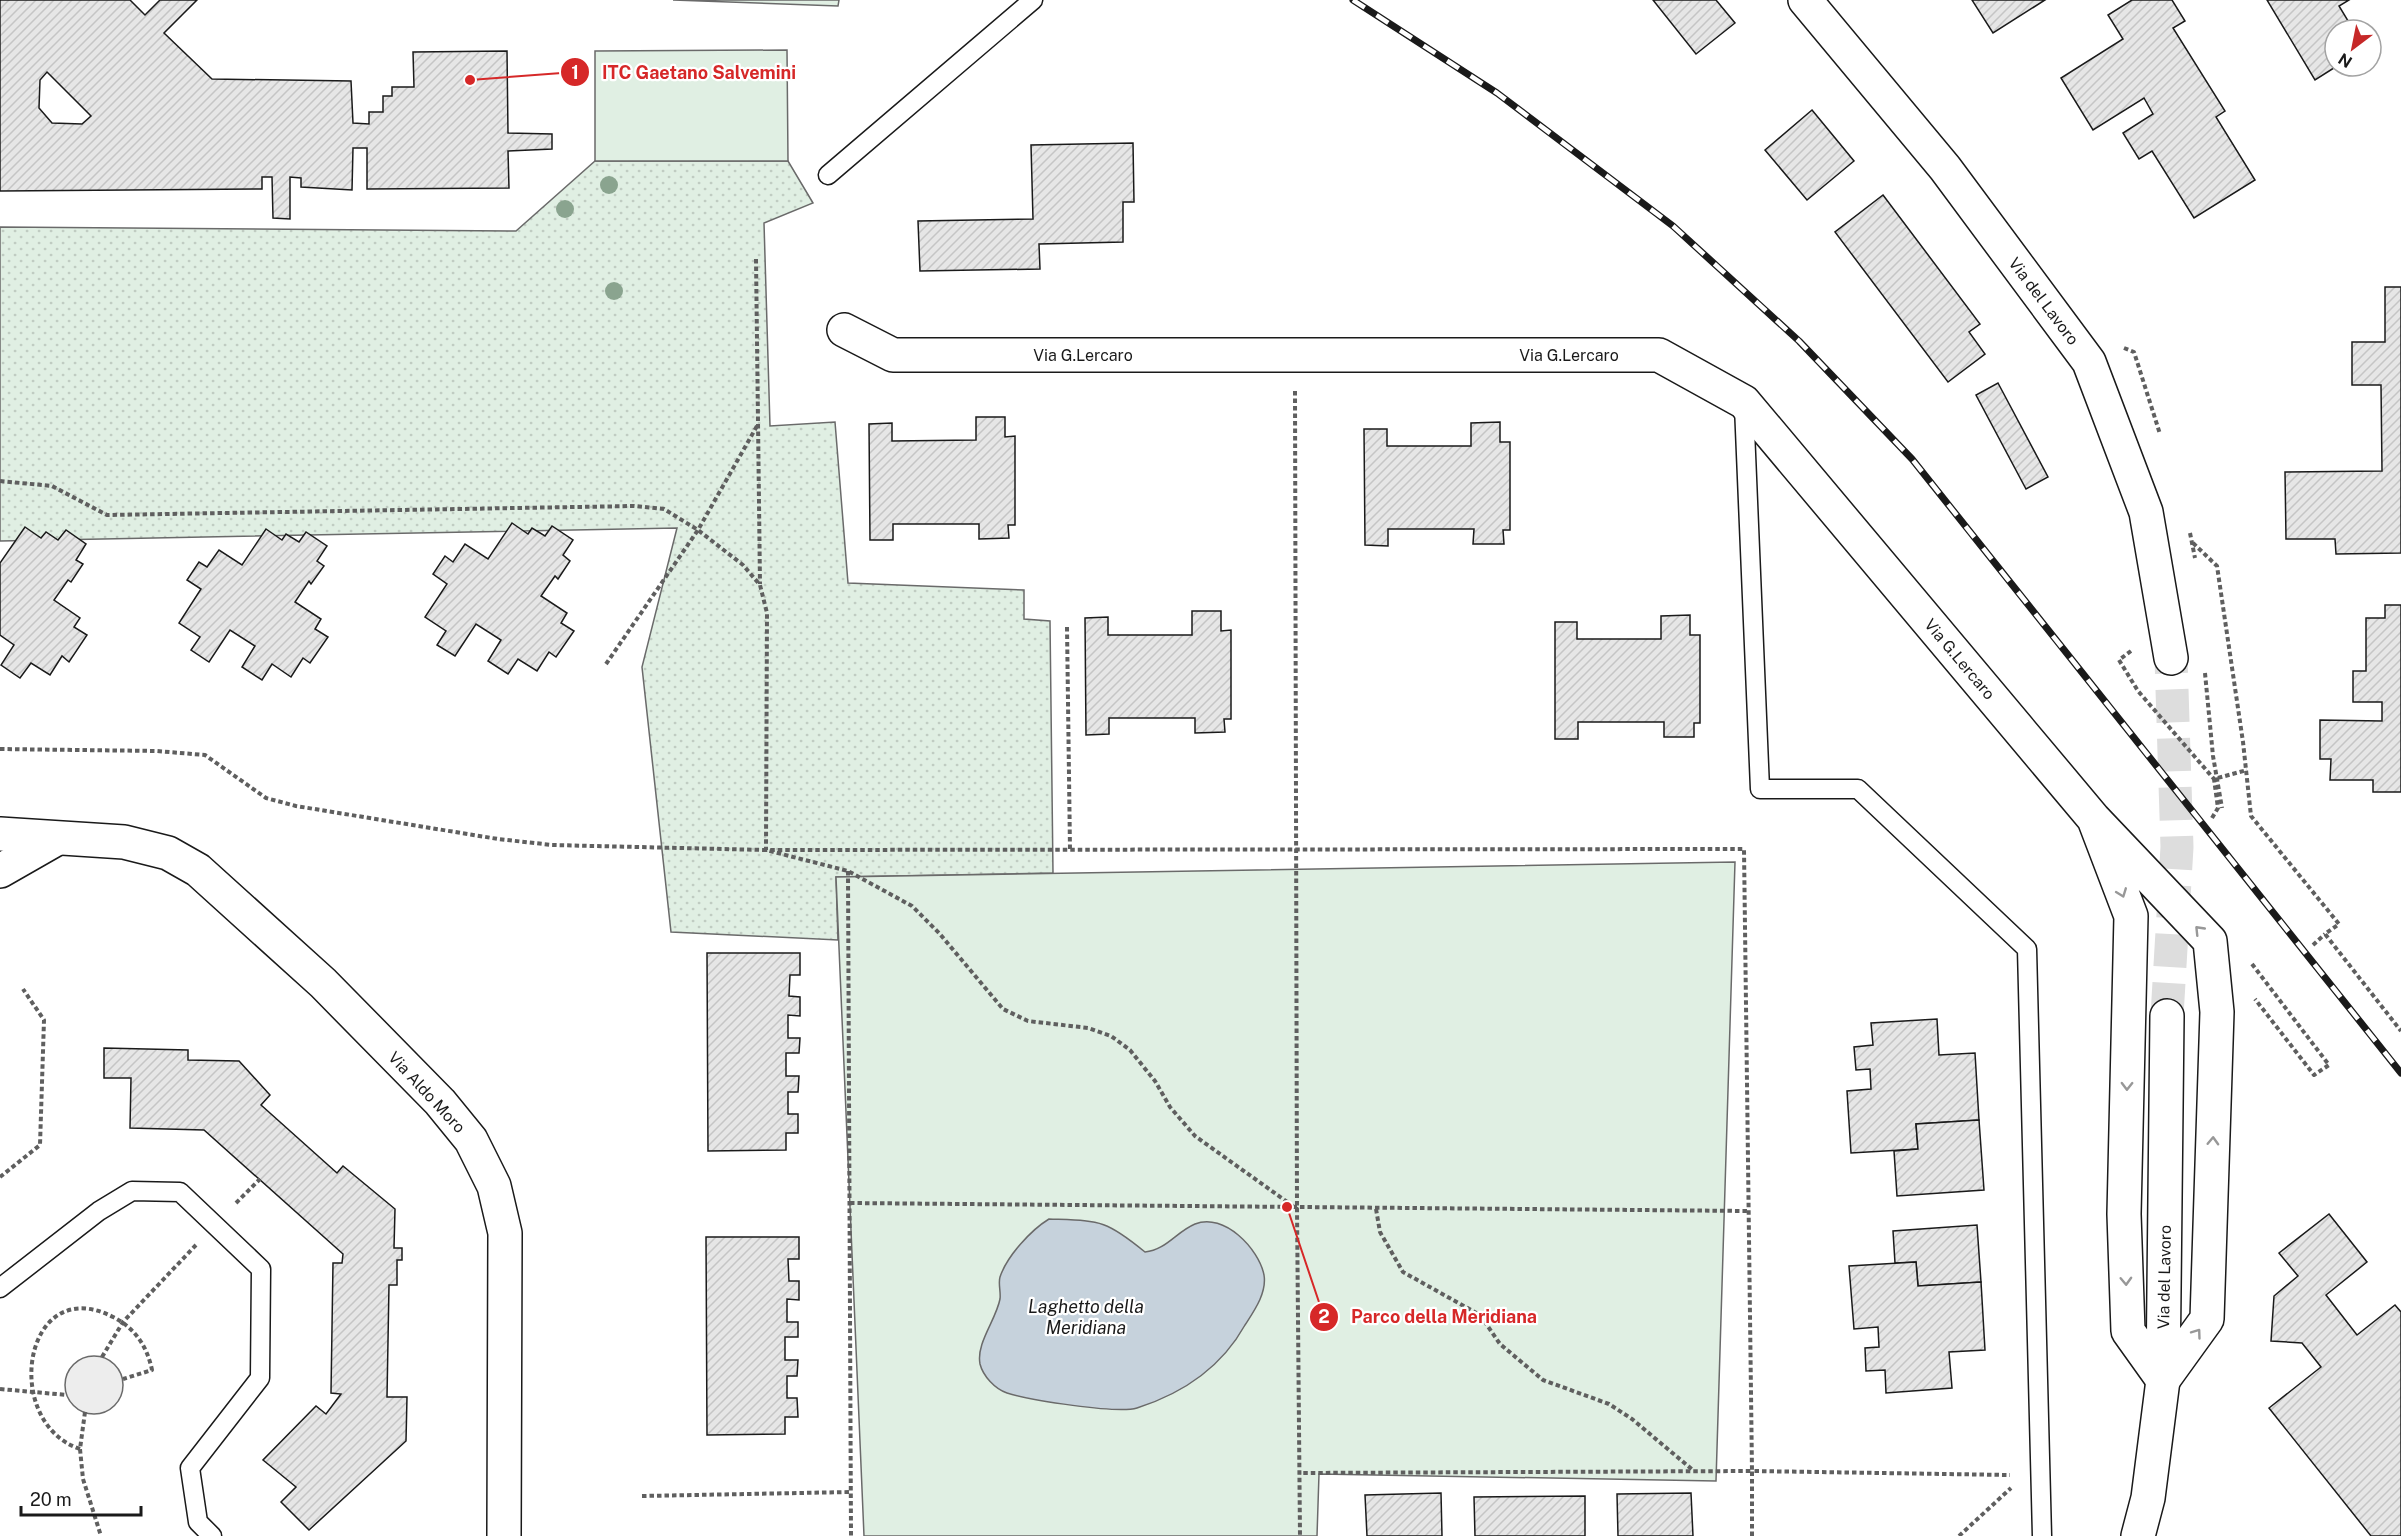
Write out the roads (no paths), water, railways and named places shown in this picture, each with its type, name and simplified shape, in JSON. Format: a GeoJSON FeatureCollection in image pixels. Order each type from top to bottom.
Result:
{"type":"FeatureCollection","features":[{"type":"Feature","properties":{"kind":"street","name":"Via del Lavoro"},"geometry":{"type":"LineString","coordinates":[[1805,0],[1945,168],[2089,362],[2146,512],[2171,658]]}},
{"type":"Feature","properties":{"kind":"street","name":"Via G.Lercaro"},"geometry":{"type":"LineString","coordinates":[[844,330],[893,355],[1659,355],[1744,402],[2094,819],[2210,941],[2217,1012],[2207,1319],[2163,1380]]}},
{"type":"Feature","properties":{"kind":"street"},"geometry":{"type":"LineString","coordinates":[[2094,819],[2131,916],[2124,1214],[2128,1331],[2163,1380]]}},
{"type":"Feature","properties":{"kind":"street","name":"Via Aldo Moro"},"geometry":{"type":"LineString","coordinates":[[0,834],[124,842],[168,854],[198,870],[323,983],[440,1102],[471,1140],[494,1186],[505,1233],[504,1536]]}},
{"type":"Feature","properties":{"kind":"street"},"geometry":{"type":"LineString","coordinates":[[0,871],[56,838]]}},
{"type":"Feature","properties":{"kind":"street","name":"Via del Lavoro"},"geometry":{"type":"LineString","coordinates":[[2138,1536],[2148,1498],[2163,1380],[2167,1017]]}},
{"type":"Feature","properties":{"kind":"lane"},"geometry":{"type":"LineString","coordinates":[[828,175],[1033,0]]}},
{"type":"Feature","properties":{"kind":"lane"},"geometry":{"type":"LineString","coordinates":[[1744,402],[1760,789],[1858,789],[2027,949],[2042,1536]]}},
{"type":"Feature","properties":{"kind":"lane"},"geometry":{"type":"LineString","coordinates":[[0,1288],[99,1210],[132,1191],[180,1192],[261,1269],[260,1378],[190,1468],[198,1522],[212,1536]]}},
{"type":"Feature","properties":{"kind":"water","name":"Laghetto della Meridiana"},"geometry":{"type":"Polygon","coordinates":[[[1049,1219],[1080,1220],[1101,1224],[1120,1233],[1145,1252],[1159,1248],[1195,1224],[1217,1223],[1238,1235],[1255,1254],[1264,1275],[1262,1295],[1235,1340],[1213,1366],[1200,1377],[1154,1402],[1127,1409],[1093,1408],[1007,1393],[994,1385],[984,1373],[980,1364],[981,1348],[998,1307],[999,1279],[1003,1269],[1020,1244],[1049,1219]]]}},
{"type":"Feature","properties":{"kind":"tunnel"},"geometry":{"type":"LineString","coordinates":[[2167,1016],[2177,847],[2171,658]]}},
{"type":"Feature","properties":{"kind":"railway"},"geometry":{"type":"LineString","coordinates":[[1353,0],[1497,93],[1673,226],[1799,341],[1912,459],[2401,1073]]}},
{"type":"Feature","properties":{"kind":"place","name":"ITC Gaetano Salvemini"},"geometry":{"type":"Point","coordinates":[470,80]}},
{"type":"Feature","properties":{"kind":"place","name":"Parco della Meridiana"},"geometry":{"type":"Point","coordinates":[1287,1207]}}]}
